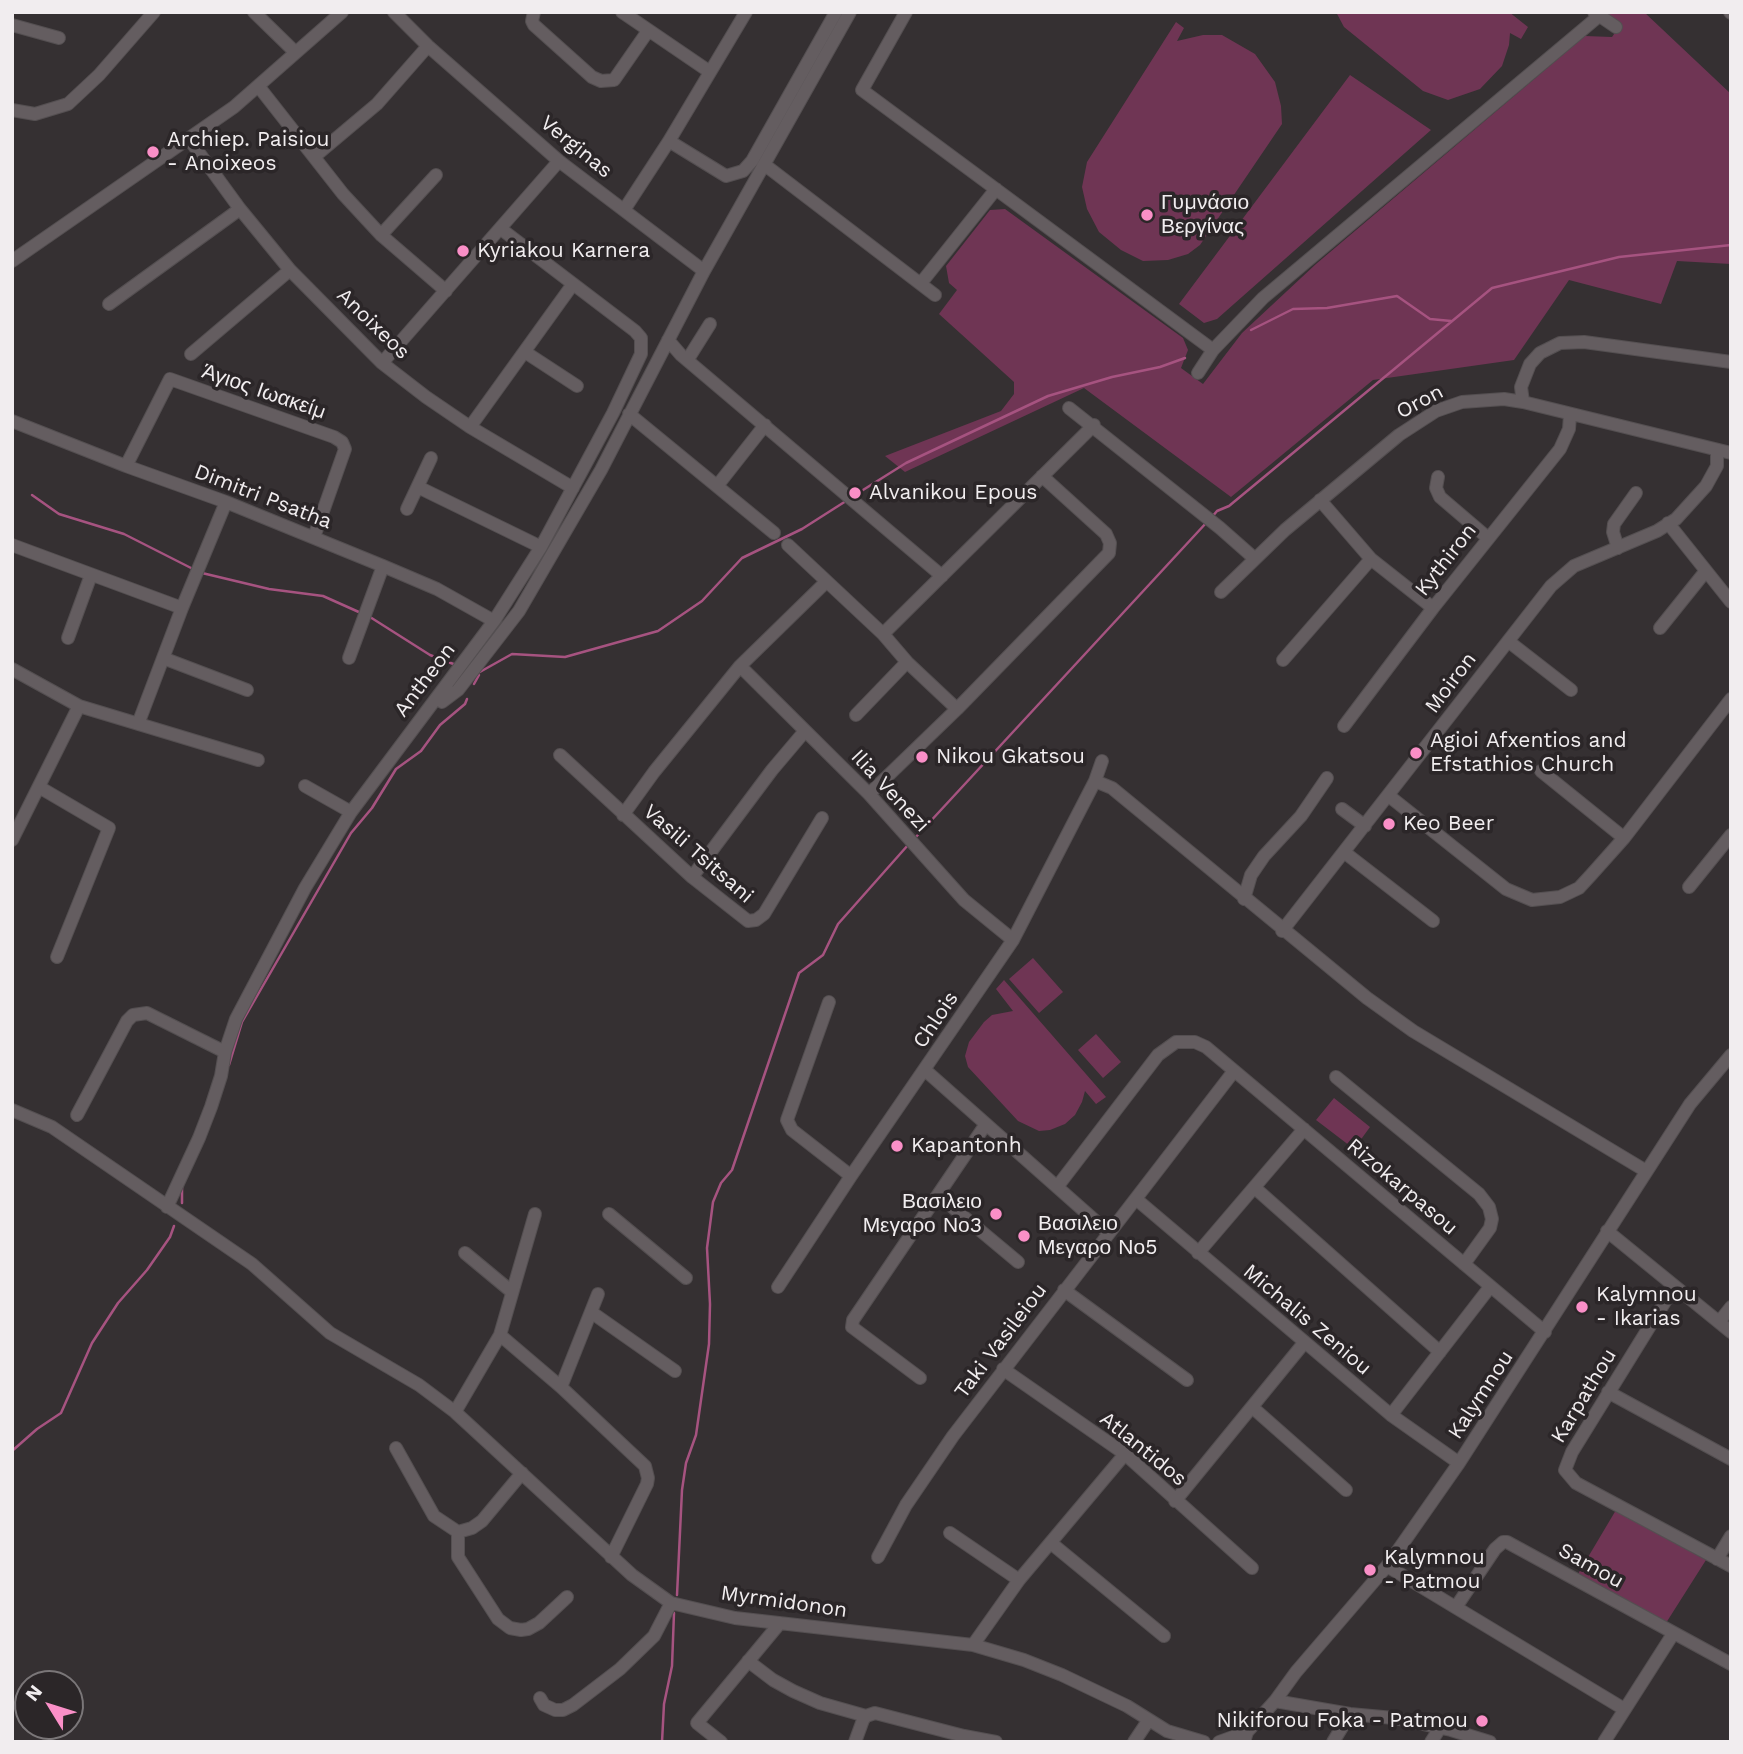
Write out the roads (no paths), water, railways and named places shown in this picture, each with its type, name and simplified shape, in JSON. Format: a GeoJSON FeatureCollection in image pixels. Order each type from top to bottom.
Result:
{"type":"FeatureCollection","features":[{"type":"Feature","properties":{"kind":"street"},"geometry":{"type":"LineString","coordinates":[[12,110],[35,114],[68,104],[99,75],[154,12]]}},
{"type":"Feature","properties":{"kind":"street"},"geometry":{"type":"LineString","coordinates":[[254,12],[295,52]]}},
{"type":"Feature","properties":{"kind":"street"},"geometry":{"type":"LineString","coordinates":[[12,261],[259,87],[342,12]]}},
{"type":"Feature","properties":{"kind":"street","name":"Verginas"},"geometry":{"type":"LineString","coordinates":[[394,12],[428,46],[559,161],[704,271]]}},
{"type":"Feature","properties":{"kind":"street"},"geometry":{"type":"LineString","coordinates":[[534,12],[534,25],[601,81],[614,80],[648,31]]}},
{"type":"Feature","properties":{"kind":"street"},"geometry":{"type":"LineString","coordinates":[[622,12],[710,72]]}},
{"type":"Feature","properties":{"kind":"street"},"geometry":{"type":"LineString","coordinates":[[624,210],[669,141],[746,12]]}},
{"type":"Feature","properties":{"kind":"street"},"geometry":{"type":"LineString","coordinates":[[669,141],[726,176],[743,171],[752,161],[836,12]]}},
{"type":"Feature","properties":{"kind":"street"},"geometry":{"type":"LineString","coordinates":[[442,702],[469,677],[519,611],[601,470],[704,271],[850,12]]}},
{"type":"Feature","properties":{"kind":"street"},"geometry":{"type":"LineString","coordinates":[[906,12],[862,90],[1213,350]]}},
{"type":"Feature","properties":{"kind":"street"},"geometry":{"type":"LineString","coordinates":[[1198,373],[1213,350],[1263,298],[1596,14],[1616,27]]}},
{"type":"Feature","properties":{"kind":"street"},"geometry":{"type":"LineString","coordinates":[[12,25],[59,38]]}},
{"type":"Feature","properties":{"kind":"street"},"geometry":{"type":"LineString","coordinates":[[314,157],[377,104],[428,46]]}},
{"type":"Feature","properties":{"kind":"street"},"geometry":{"type":"LineString","coordinates":[[259,87],[343,194],[381,235],[446,291]]}},
{"type":"Feature","properties":{"kind":"street","name":"Anoixeos"},"geometry":{"type":"LineString","coordinates":[[188,139],[290,270],[383,363],[470,427],[573,488]]}},
{"type":"Feature","properties":{"kind":"street"},"geometry":{"type":"LineString","coordinates":[[383,363],[559,161]]}},
{"type":"Feature","properties":{"kind":"street"},"geometry":{"type":"LineString","coordinates":[[765,165],[935,295]]}},
{"type":"Feature","properties":{"kind":"street"},"geometry":{"type":"LineString","coordinates":[[381,235],[436,175]]}},
{"type":"Feature","properties":{"kind":"street"},"geometry":{"type":"LineString","coordinates":[[921,283],[996,189]]}},
{"type":"Feature","properties":{"kind":"street"},"geometry":{"type":"LineString","coordinates":[[109,304],[240,209]]}},
{"type":"Feature","properties":{"kind":"street","name":"Antheon"},"geometry":{"type":"LineString","coordinates":[[167,1207],[211,1107],[236,1019],[305,888],[351,811],[494,621],[541,547],[641,354],[641,338],[635,331],[501,229]]}},
{"type":"Feature","properties":{"kind":"street"},"geometry":{"type":"LineString","coordinates":[[191,354],[290,270]]}},
{"type":"Feature","properties":{"kind":"street"},"geometry":{"type":"LineString","coordinates":[[470,427],[573,284]]}},
{"type":"Feature","properties":{"kind":"street"},"geometry":{"type":"LineString","coordinates":[[688,359],[710,324]]}},
{"type":"Feature","properties":{"kind":"street"},"geometry":{"type":"LineString","coordinates":[[668,340],[942,576]]}},
{"type":"Feature","properties":{"kind":"street"},"geometry":{"type":"LineString","coordinates":[[1523,402],[1521,387],[1530,364],[1540,352],[1560,343],[1584,342],[1731,362]]}},
{"type":"Feature","properties":{"kind":"street"},"geometry":{"type":"LineString","coordinates":[[525,352],[578,386]]}},
{"type":"Feature","properties":{"kind":"street","name":"Άγιος Ιωακείμ"},"geometry":{"type":"LineString","coordinates":[[126,466],[170,379],[334,437],[342,442],[345,449],[314,537]]}},
{"type":"Feature","properties":{"kind":"street","name":"Oron"},"geometry":{"type":"LineString","coordinates":[[1221,592],[1254,558],[1320,500],[1399,435],[1436,411],[1474,401],[1504,399],[1724,452]]}},
{"type":"Feature","properties":{"kind":"street"},"geometry":{"type":"LineString","coordinates":[[1069,408],[1094,425],[1254,558]]}},
{"type":"Feature","properties":{"kind":"street"},"geometry":{"type":"LineString","coordinates":[[629,414],[774,533]]}},
{"type":"Feature","properties":{"kind":"street","name":"Kythiron"},"geometry":{"type":"LineString","coordinates":[[1344,726],[1433,608],[1560,449],[1569,429],[1570,415]]}},
{"type":"Feature","properties":{"kind":"street","name":"Dimitri Psatha"},"geometry":{"type":"LineString","coordinates":[[12,421],[314,537],[437,589],[494,621]]}},
{"type":"Feature","properties":{"kind":"street"},"geometry":{"type":"LineString","coordinates":[[717,486],[765,425]]}},
{"type":"Feature","properties":{"kind":"street"},"geometry":{"type":"LineString","coordinates":[[883,634],[1094,425]]}},
{"type":"Feature","properties":{"kind":"street","name":"Moiron"},"geometry":{"type":"LineString","coordinates":[[1282,931],[1507,640],[1559,578],[1585,561],[1657,531],[1676,519],[1706,486],[1724,452]]}},
{"type":"Feature","properties":{"kind":"street"},"geometry":{"type":"LineString","coordinates":[[407,509],[431,458]]}},
{"type":"Feature","properties":{"kind":"street"},"geometry":{"type":"LineString","coordinates":[[869,794],[957,709],[1108,553],[1110,543],[1106,534],[1042,476]]}},
{"type":"Feature","properties":{"kind":"street"},"geometry":{"type":"LineString","coordinates":[[1438,477],[1436,488],[1440,497],[1488,538]]}},
{"type":"Feature","properties":{"kind":"street"},"geometry":{"type":"LineString","coordinates":[[418,487],[541,547]]}},
{"type":"Feature","properties":{"kind":"street"},"geometry":{"type":"LineString","coordinates":[[1618,548],[1614,524],[1636,493]]}},
{"type":"Feature","properties":{"kind":"street"},"geometry":{"type":"LineString","coordinates":[[1320,500],[1371,559],[1433,608]]}},
{"type":"Feature","properties":{"kind":"street"},"geometry":{"type":"LineString","coordinates":[[138,724],[226,502]]}},
{"type":"Feature","properties":{"kind":"street"},"geometry":{"type":"LineString","coordinates":[[1668,523],[1731,602]]}},
{"type":"Feature","properties":{"kind":"street"},"geometry":{"type":"LineString","coordinates":[[12,545],[182,608]]}},
{"type":"Feature","properties":{"kind":"street"},"geometry":{"type":"LineString","coordinates":[[788,545],[883,634],[907,662],[957,709]]}},
{"type":"Feature","properties":{"kind":"street"},"geometry":{"type":"LineString","coordinates":[[1283,660],[1371,559]]}},
{"type":"Feature","properties":{"kind":"street"},"geometry":{"type":"LineString","coordinates":[[349,658],[383,566]]}},
{"type":"Feature","properties":{"kind":"street"},"geometry":{"type":"LineString","coordinates":[[1660,628],[1705,572]]}},
{"type":"Feature","properties":{"kind":"street"},"geometry":{"type":"LineString","coordinates":[[68,638],[91,575]]}},
{"type":"Feature","properties":{"kind":"street"},"geometry":{"type":"LineString","coordinates":[[623,815],[654,772],[740,666],[826,582]]}},
{"type":"Feature","properties":{"kind":"street"},"geometry":{"type":"LineString","coordinates":[[1507,640],[1571,690]]}},
{"type":"Feature","properties":{"kind":"street"},"geometry":{"type":"LineString","coordinates":[[163,658],[247,690]]}},
{"type":"Feature","properties":{"kind":"street"},"geometry":{"type":"LineString","coordinates":[[856,715],[907,662]]}},
{"type":"Feature","properties":{"kind":"street","name":"Ilia Venezi"},"geometry":{"type":"LineString","coordinates":[[740,666],[869,794],[964,900],[1013,940]]}},
{"type":"Feature","properties":{"kind":"street"},"geometry":{"type":"LineString","coordinates":[[12,669],[79,706],[258,760]]}},
{"type":"Feature","properties":{"kind":"street"},"geometry":{"type":"LineString","coordinates":[[1389,796],[1506,890],[1532,900],[1551,900],[1579,888],[1624,838],[1731,699]]}},
{"type":"Feature","properties":{"kind":"street"},"geometry":{"type":"LineString","coordinates":[[12,841],[79,706]]}},
{"type":"Feature","properties":{"kind":"street"},"geometry":{"type":"LineString","coordinates":[[692,877],[765,779],[805,731]]}},
{"type":"Feature","properties":{"kind":"street","name":"Vasili Tsitsani"},"geometry":{"type":"LineString","coordinates":[[561,755],[623,815],[743,919],[756,920],[764,914],[822,818]]}},
{"type":"Feature","properties":{"kind":"street","name":"Chlois"},"geometry":{"type":"LineString","coordinates":[[779,1287],[851,1175],[1013,940],[1095,781],[1102,761]]}},
{"type":"Feature","properties":{"kind":"street"},"geometry":{"type":"LineString","coordinates":[[1541,771],[1624,838]]}},
{"type":"Feature","properties":{"kind":"street"},"geometry":{"type":"LineString","coordinates":[[1244,899],[1251,875],[1264,856],[1301,816],[1327,778]]}},
{"type":"Feature","properties":{"kind":"street"},"geometry":{"type":"LineString","coordinates":[[1095,781],[1112,788],[1282,931],[1413,1031],[1646,1171]]}},
{"type":"Feature","properties":{"kind":"street"},"geometry":{"type":"LineString","coordinates":[[305,786],[351,811]]}},
{"type":"Feature","properties":{"kind":"street"},"geometry":{"type":"LineString","coordinates":[[39,787],[109,828],[57,957]]}},
{"type":"Feature","properties":{"kind":"street"},"geometry":{"type":"LineString","coordinates":[[1342,808],[1365,826]]}},
{"type":"Feature","properties":{"kind":"street"},"geometry":{"type":"LineString","coordinates":[[1689,887],[1731,835]]}},
{"type":"Feature","properties":{"kind":"street"},"geometry":{"type":"LineString","coordinates":[[1344,852],[1433,921]]}},
{"type":"Feature","properties":{"kind":"street"},"geometry":{"type":"LineString","coordinates":[[829,1002],[787,1120],[792,1130],[851,1175]]}},
{"type":"Feature","properties":{"kind":"street"},"geometry":{"type":"LineString","coordinates":[[77,1115],[127,1021],[133,1015],[147,1013],[225,1052]]}},
{"type":"Feature","properties":{"kind":"street","name":"Rizokarpasou"},"geometry":{"type":"LineString","coordinates":[[1057,1187],[1158,1055],[1170,1045],[1183,1041],[1201,1044],[1545,1332]]}},
{"type":"Feature","properties":{"kind":"street","name":"Kalymnou"},"geometry":{"type":"LineString","coordinates":[[1246,1737],[1296,1672],[1387,1566],[1459,1464],[1690,1104],[1729,1061]]}},
{"type":"Feature","properties":{"kind":"street"},"geometry":{"type":"LineString","coordinates":[[925,1070],[1109,1233]]}},
{"type":"Feature","properties":{"kind":"street","name":"Taki Vasileiou"},"geometry":{"type":"LineString","coordinates":[[878,1557],[906,1505],[1003,1369],[1234,1071]]}},
{"type":"Feature","properties":{"kind":"street"},"geometry":{"type":"LineString","coordinates":[[1336,1077],[1479,1194],[1484,1201],[1492,1219],[1490,1228],[1464,1264]]}},
{"type":"Feature","properties":{"kind":"street","name":"Myrmidonon"},"geometry":{"type":"LineString","coordinates":[[12,1110],[52,1127],[252,1264],[330,1333],[419,1385],[455,1412],[611,1557],[645,1586],[671,1603],[735,1618],[973,1645],[1062,1675],[1127,1706],[1148,1721],[1185,1738],[1204,1742]]}},
{"type":"Feature","properties":{"kind":"street"},"geometry":{"type":"LineString","coordinates":[[920,1378],[852,1327],[853,1320],[986,1124]]}},
{"type":"Feature","properties":{"kind":"street"},"geometry":{"type":"LineString","coordinates":[[1198,1253],[1304,1129]]}},
{"type":"Feature","properties":{"kind":"street"},"geometry":{"type":"LineString","coordinates":[[1255,1188],[1440,1352]]}},
{"type":"Feature","properties":{"kind":"street"},"geometry":{"type":"LineString","coordinates":[[939,1196],[1018,1262]]}},
{"type":"Feature","properties":{"kind":"street","name":"Michalis Zeniou"},"geometry":{"type":"LineString","coordinates":[[1136,1199],[1391,1415],[1459,1464]]}},
{"type":"Feature","properties":{"kind":"street"},"geometry":{"type":"LineString","coordinates":[[455,1412],[500,1335],[535,1214]]}},
{"type":"Feature","properties":{"kind":"street"},"geometry":{"type":"LineString","coordinates":[[608,1214],[686,1278]]}},
{"type":"Feature","properties":{"kind":"street"},"geometry":{"type":"LineString","coordinates":[[1607,1231],[1731,1332]]}},
{"type":"Feature","properties":{"kind":"street"},"geometry":{"type":"LineString","coordinates":[[465,1253],[512,1292]]}},
{"type":"Feature","properties":{"kind":"street"},"geometry":{"type":"LineString","coordinates":[[1391,1415],[1490,1287]]}},
{"type":"Feature","properties":{"kind":"street","name":"Karpathou"},"geometry":{"type":"LineString","coordinates":[[1674,1287],[1566,1462],[1565,1470],[1576,1483],[1731,1566]]}},
{"type":"Feature","properties":{"kind":"street"},"geometry":{"type":"LineString","coordinates":[[1064,1290],[1187,1380]]}},
{"type":"Feature","properties":{"kind":"street"},"geometry":{"type":"LineString","coordinates":[[561,1387],[598,1294]]}},
{"type":"Feature","properties":{"kind":"street"},"geometry":{"type":"LineString","coordinates":[[1718,1322],[1731,1307]]}},
{"type":"Feature","properties":{"kind":"street"},"geometry":{"type":"LineString","coordinates":[[591,1312],[675,1371]]}},
{"type":"Feature","properties":{"kind":"street"},"geometry":{"type":"LineString","coordinates":[[500,1335],[640,1459],[648,1472],[647,1484],[611,1557]]}},
{"type":"Feature","properties":{"kind":"street"},"geometry":{"type":"LineString","coordinates":[[1175,1501],[1304,1342]]}},
{"type":"Feature","properties":{"kind":"street","name":"Atlantidos"},"geometry":{"type":"LineString","coordinates":[[1003,1369],[1125,1454],[1252,1568]]}},
{"type":"Feature","properties":{"kind":"street"},"geometry":{"type":"LineString","coordinates":[[1608,1392],[1731,1459]]}},
{"type":"Feature","properties":{"kind":"street"},"geometry":{"type":"LineString","coordinates":[[1251,1407],[1346,1490]]}},
{"type":"Feature","properties":{"kind":"street"},"geometry":{"type":"LineString","coordinates":[[396,1448],[434,1516],[458,1532],[472,1528],[482,1521],[522,1473]]}},
{"type":"Feature","properties":{"kind":"street"},"geometry":{"type":"LineString","coordinates":[[973,1645],[1019,1580],[1125,1454]]}},
{"type":"Feature","properties":{"kind":"street"},"geometry":{"type":"LineString","coordinates":[[458,1532],[457,1552],[462,1565],[498,1619],[510,1628],[521,1630],[534,1626],[567,1597]]}},
{"type":"Feature","properties":{"kind":"street"},"geometry":{"type":"LineString","coordinates":[[950,1533],[1019,1580]]}},
{"type":"Feature","properties":{"kind":"street"},"geometry":{"type":"LineString","coordinates":[[1717,1559],[1731,1536]]}},
{"type":"Feature","properties":{"kind":"street","name":"Samou"},"geometry":{"type":"LineString","coordinates":[[1456,1607],[1495,1549],[1507,1542],[1731,1664]]}},
{"type":"Feature","properties":{"kind":"street"},"geometry":{"type":"LineString","coordinates":[[1051,1543],[1164,1636]]}},
{"type":"Feature","properties":{"kind":"street"},"geometry":{"type":"LineString","coordinates":[[1387,1566],[1624,1709]]}},
{"type":"Feature","properties":{"kind":"street"},"geometry":{"type":"LineString","coordinates":[[540,1698],[544,1705],[555,1710],[563,1710],[573,1705],[620,1669],[654,1636],[671,1603]]}},
{"type":"Feature","properties":{"kind":"street"},"geometry":{"type":"LineString","coordinates":[[722,1742],[697,1723],[780,1623]]}},
{"type":"Feature","properties":{"kind":"street"},"geometry":{"type":"LineString","coordinates":[[1604,1742],[1673,1634]]}},
{"type":"Feature","properties":{"kind":"street"},"geometry":{"type":"LineString","coordinates":[[748,1661],[773,1680],[820,1703],[866,1716],[875,1713],[883,1715],[963,1739],[996,1742]]}},
{"type":"Feature","properties":{"kind":"street"},"geometry":{"type":"LineString","coordinates":[[1275,1701],[1350,1714],[1394,1718],[1490,1742]]}},
{"type":"Feature","properties":{"kind":"street"},"geometry":{"type":"LineString","coordinates":[[1333,1742],[1350,1714]]}},
{"type":"Feature","properties":{"kind":"street"},"geometry":{"type":"LineString","coordinates":[[855,1742],[866,1716]]}},
{"type":"Feature","properties":{"kind":"street"},"geometry":{"type":"LineString","coordinates":[[1134,1742],[1148,1721]]}},
{"type":"Feature","properties":{"kind":"street"},"geometry":{"type":"LineString","coordinates":[[1431,1742],[1440,1728]]}},
{"type":"Feature","properties":{"kind":"street"},"geometry":{"type":"LineString","coordinates":[[1219,1742],[1246,1737]]}},
{"type":"Feature","properties":{"kind":"waterway"},"geometry":{"type":"LineString","coordinates":[[1212,517],[1217,511],[1229,506],[1492,288],[1619,257],[1731,245]]}},
{"type":"Feature","properties":{"kind":"waterway"},"geometry":{"type":"LineString","coordinates":[[1251,330],[1293,309],[1327,308],[1397,296],[1430,319],[1451,321]]}},
{"type":"Feature","properties":{"kind":"waterway"},"geometry":{"type":"LineString","coordinates":[[855,495],[906,463],[1048,396],[1185,358]]}},
{"type":"Feature","properties":{"kind":"waterway"},"geometry":{"type":"LineString","coordinates":[[32,495],[59,514],[124,534],[193,569]]}},
{"type":"Feature","properties":{"kind":"waterway"},"geometry":{"type":"LineString","coordinates":[[478,673],[512,654],[565,657],[658,631],[702,601],[742,558],[802,529],[846,501]]}},
{"type":"Feature","properties":{"kind":"waterway"},"geometry":{"type":"LineString","coordinates":[[915,838],[1207,522]]}},
{"type":"Feature","properties":{"kind":"waterway"},"geometry":{"type":"LineString","coordinates":[[202,573],[269,589],[323,596],[361,613]]}},
{"type":"Feature","properties":{"kind":"waterway"},"geometry":{"type":"LineString","coordinates":[[370,617],[430,655],[456,665]]}},
{"type":"Feature","properties":{"kind":"waterway"},"geometry":{"type":"LineString","coordinates":[[474,684],[479,675]]}},
{"type":"Feature","properties":{"kind":"waterway"},"geometry":{"type":"LineString","coordinates":[[229,1065],[242,1022],[351,833],[372,808],[396,769],[421,751],[440,725],[465,704],[467,699]]}},
{"type":"Feature","properties":{"kind":"waterway"},"geometry":{"type":"LineString","coordinates":[[677,1595],[682,1490],[686,1463],[696,1435],[709,1344],[707,1248],[713,1202],[721,1183],[732,1170],[799,973],[823,955],[838,924],[908,845]]}},
{"type":"Feature","properties":{"kind":"waterway"},"geometry":{"type":"LineString","coordinates":[[182,1185],[182,1203]]}},
{"type":"Feature","properties":{"kind":"waterway"},"geometry":{"type":"LineString","coordinates":[[12,1451],[61,1413],[92,1343],[118,1303],[147,1270],[170,1237],[174,1226]]}},
{"type":"Feature","properties":{"kind":"waterway"},"geometry":{"type":"LineString","coordinates":[[662,1742],[664,1704],[672,1666],[674,1613]]}},
{"type":"Feature","properties":{"kind":"place","name":"Archiep. Paisiou - Anoixeos"},"geometry":{"type":"Point","coordinates":[153,152]}},
{"type":"Feature","properties":{"kind":"place","name":"Γυμνάσιο Βεργίνας"},"geometry":{"type":"Point","coordinates":[1147,215]}},
{"type":"Feature","properties":{"kind":"place","name":"Kyriakou Karnera"},"geometry":{"type":"Point","coordinates":[463,251]}},
{"type":"Feature","properties":{"kind":"place","name":"Alvanikou Epous"},"geometry":{"type":"Point","coordinates":[855,493]}},
{"type":"Feature","properties":{"kind":"place","name":"Agioi Afxentios and Efstathios Church"},"geometry":{"type":"Point","coordinates":[1416,753]}},
{"type":"Feature","properties":{"kind":"place","name":"Nikou Gkatsou"},"geometry":{"type":"Point","coordinates":[922,757]}},
{"type":"Feature","properties":{"kind":"place","name":"Keo Beer"},"geometry":{"type":"Point","coordinates":[1389,824]}},
{"type":"Feature","properties":{"kind":"place","name":"Kapantonh"},"geometry":{"type":"Point","coordinates":[897,1146]}},
{"type":"Feature","properties":{"kind":"place","name":"Βασιλειο Μεγαρο Νο3"},"geometry":{"type":"Point","coordinates":[996,1214]}},
{"type":"Feature","properties":{"kind":"place","name":"Βασιλειο Μεγαρο Νο5"},"geometry":{"type":"Point","coordinates":[1024,1236]}},
{"type":"Feature","properties":{"kind":"place","name":"Kalymnou - Ikarias"},"geometry":{"type":"Point","coordinates":[1582,1307]}},
{"type":"Feature","properties":{"kind":"place","name":"Kalymnou - Patmou"},"geometry":{"type":"Point","coordinates":[1370,1570]}},
{"type":"Feature","properties":{"kind":"place","name":"Nikiforou Foka - Patmou"},"geometry":{"type":"Point","coordinates":[1482,1721]}}]}
